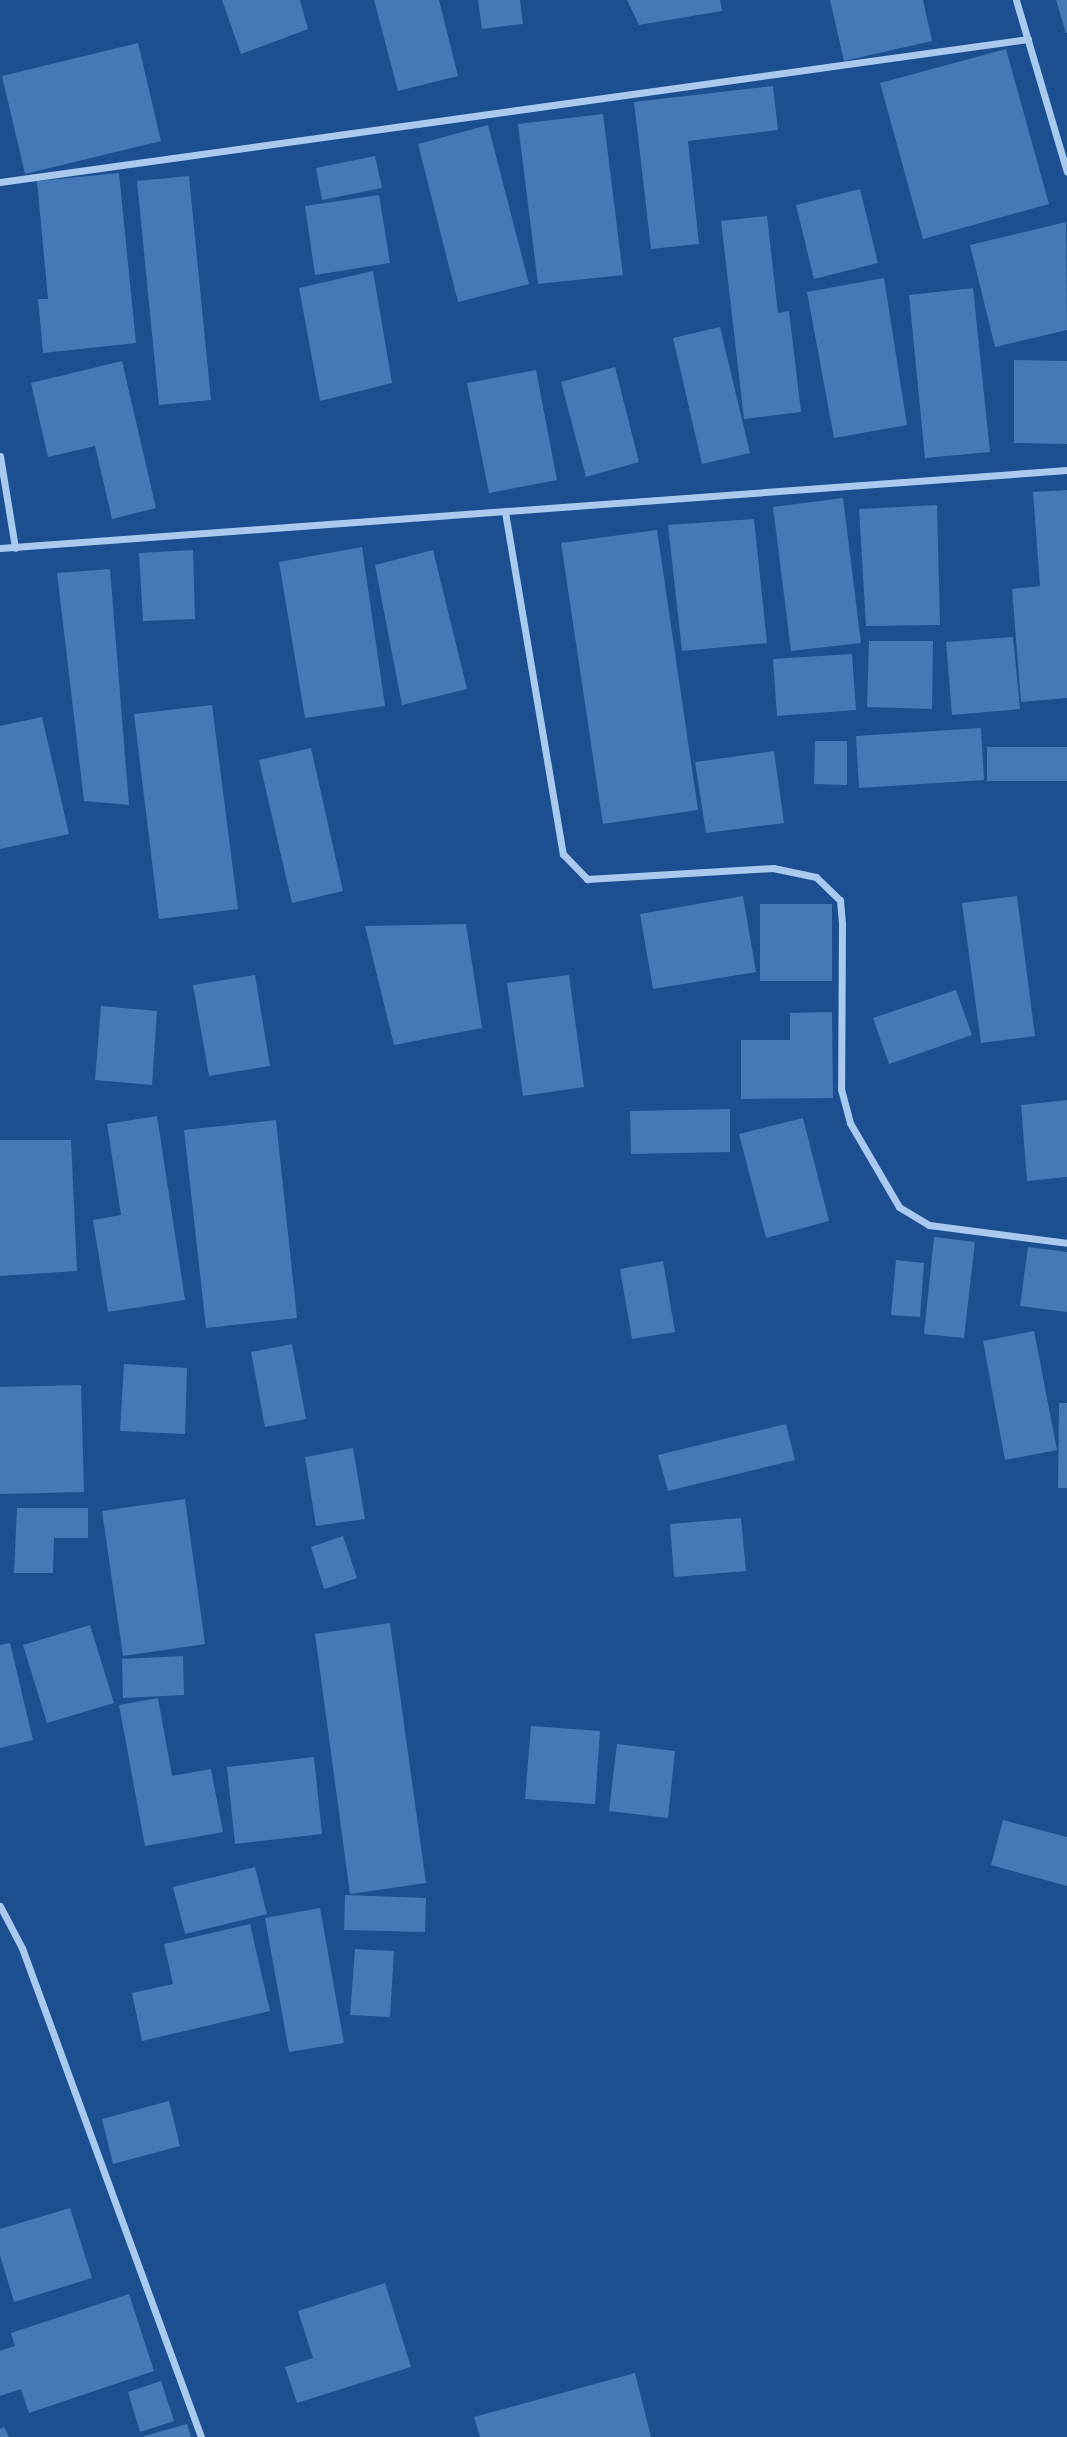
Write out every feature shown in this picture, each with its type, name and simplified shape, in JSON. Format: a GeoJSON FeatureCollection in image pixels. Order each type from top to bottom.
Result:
{"type":"FeatureCollection","features":[{"type":"Feature","properties":{"kind":"street"},"geometry":{"type":"LineString","coordinates":[[1016,0],[1067,172]]}},
{"type":"Feature","properties":{"kind":"street"},"geometry":{"type":"LineString","coordinates":[[0,182],[1028,39]]}},
{"type":"Feature","properties":{"kind":"street"},"geometry":{"type":"LineString","coordinates":[[0,456],[15,548]]}},
{"type":"Feature","properties":{"kind":"street"},"geometry":{"type":"LineString","coordinates":[[0,548],[1067,470]]}},
{"type":"Feature","properties":{"kind":"street"},"geometry":{"type":"LineString","coordinates":[[506,513],[563,855],[587,879],[773,868],[816,877],[839,900],[842,923],[841,1089],[850,1123],[899,1207],[929,1225],[1067,1243]]}},
{"type":"Feature","properties":{"kind":"street"},"geometry":{"type":"LineString","coordinates":[[0,1906],[22,1948],[201,2437]]}},
{"type":"Feature","properties":{"kind":"building"},"geometry":{"type":"Polygon","coordinates":[[[222,0],[300,0],[308,29],[241,54],[222,0]]]}},
{"type":"Feature","properties":{"kind":"building"},"geometry":{"type":"Polygon","coordinates":[[[374,0],[439,0],[458,76],[398,91],[374,0]]]}},
{"type":"Feature","properties":{"kind":"building"},"geometry":{"type":"Polygon","coordinates":[[[478,0],[520,0],[523,24],[482,29],[478,0]]]}},
{"type":"Feature","properties":{"kind":"building"},"geometry":{"type":"Polygon","coordinates":[[[627,0],[720,0],[722,11],[639,25],[627,0]]]}},
{"type":"Feature","properties":{"kind":"building"},"geometry":{"type":"Polygon","coordinates":[[[830,0],[923,0],[932,41],[844,61],[830,0]]]}},
{"type":"Feature","properties":{"kind":"building"},"geometry":{"type":"Polygon","coordinates":[[[1056,0],[1067,0],[1067,33],[1066,33],[1056,0]]]}},
{"type":"Feature","properties":{"kind":"building"},"geometry":{"type":"Polygon","coordinates":[[[138,43],[161,141],[25,174],[2,76],[138,43]]]}},
{"type":"Feature","properties":{"kind":"building"},"geometry":{"type":"Polygon","coordinates":[[[1006,49],[1049,204],[923,239],[880,83],[1006,49]]]}},
{"type":"Feature","properties":{"kind":"building"},"geometry":{"type":"Polygon","coordinates":[[[773,86],[778,130],[688,141],[699,244],[651,249],[634,102],[773,86]]]}},
{"type":"Feature","properties":{"kind":"building"},"geometry":{"type":"Polygon","coordinates":[[[603,114],[623,275],[538,284],[518,124],[603,114]]]}},
{"type":"Feature","properties":{"kind":"building"},"geometry":{"type":"Polygon","coordinates":[[[488,125],[529,284],[458,302],[418,144],[488,125]]]}},
{"type":"Feature","properties":{"kind":"building"},"geometry":{"type":"Polygon","coordinates":[[[375,156],[382,188],[322,200],[316,168],[375,156]]]}},
{"type":"Feature","properties":{"kind":"building"},"geometry":{"type":"Polygon","coordinates":[[[119,173],[136,343],[43,353],[38,299],[48,299],[37,181],[119,173]]]}},
{"type":"Feature","properties":{"kind":"building"},"geometry":{"type":"Polygon","coordinates":[[[189,176],[211,400],[159,405],[137,181],[189,176]]]}},
{"type":"Feature","properties":{"kind":"building"},"geometry":{"type":"Polygon","coordinates":[[[860,189],[878,263],[814,279],[796,205],[860,189]]]}},
{"type":"Feature","properties":{"kind":"building"},"geometry":{"type":"Polygon","coordinates":[[[379,195],[390,263],[315,275],[305,206],[379,195]]]}},
{"type":"Feature","properties":{"kind":"building"},"geometry":{"type":"Polygon","coordinates":[[[767,216],[778,313],[789,311],[801,412],[744,419],[721,221],[767,216]]]}},
{"type":"Feature","properties":{"kind":"building"},"geometry":{"type":"Polygon","coordinates":[[[1066,222],[1067,330],[995,347],[970,245],[1066,222]]]}},
{"type":"Feature","properties":{"kind":"building"},"geometry":{"type":"Polygon","coordinates":[[[373,271],[392,383],[320,401],[299,288],[373,271]]]}},
{"type":"Feature","properties":{"kind":"building"},"geometry":{"type":"Polygon","coordinates":[[[884,278],[907,425],[834,438],[807,292],[884,278]]]}},
{"type":"Feature","properties":{"kind":"building"},"geometry":{"type":"Polygon","coordinates":[[[973,288],[990,452],[925,458],[909,295],[973,288]]]}},
{"type":"Feature","properties":{"kind":"building"},"geometry":{"type":"Polygon","coordinates":[[[720,327],[750,453],[702,464],[673,338],[720,327]]]}},
{"type":"Feature","properties":{"kind":"building"},"geometry":{"type":"Polygon","coordinates":[[[1014,360],[1067,361],[1067,444],[1014,443],[1014,360]]]}},
{"type":"Feature","properties":{"kind":"building"},"geometry":{"type":"Polygon","coordinates":[[[122,361],[156,508],[112,519],[95,446],[48,457],[31,383],[122,361]]]}},
{"type":"Feature","properties":{"kind":"building"},"geometry":{"type":"Polygon","coordinates":[[[615,367],[639,462],[586,477],[561,382],[615,367]]]}},
{"type":"Feature","properties":{"kind":"building"},"geometry":{"type":"Polygon","coordinates":[[[536,370],[557,480],[489,493],[467,383],[536,370]]]}},
{"type":"Feature","properties":{"kind":"building"},"geometry":{"type":"Polygon","coordinates":[[[1067,490],[1067,698],[1021,702],[1012,589],[1040,586],[1033,492],[1067,490]]]}},
{"type":"Feature","properties":{"kind":"building"},"geometry":{"type":"Polygon","coordinates":[[[843,498],[861,643],[791,651],[773,507],[843,498]]]}},
{"type":"Feature","properties":{"kind":"building"},"geometry":{"type":"Polygon","coordinates":[[[937,505],[940,625],[866,626],[859,509],[937,505]]]}},
{"type":"Feature","properties":{"kind":"building"},"geometry":{"type":"Polygon","coordinates":[[[754,519],[767,643],[682,651],[668,525],[754,519]]]}},
{"type":"Feature","properties":{"kind":"building"},"geometry":{"type":"Polygon","coordinates":[[[657,530],[698,810],[603,824],[561,543],[657,530]]]}},
{"type":"Feature","properties":{"kind":"building"},"geometry":{"type":"Polygon","coordinates":[[[362,547],[385,706],[305,718],[279,562],[362,547]]]}},
{"type":"Feature","properties":{"kind":"building"},"geometry":{"type":"Polygon","coordinates":[[[193,550],[195,619],[143,621],[139,553],[193,550]]]}},
{"type":"Feature","properties":{"kind":"building"},"geometry":{"type":"Polygon","coordinates":[[[433,550],[467,689],[402,705],[375,565],[433,550]]]}},
{"type":"Feature","properties":{"kind":"building"},"geometry":{"type":"Polygon","coordinates":[[[110,569],[129,805],[84,801],[57,573],[110,569]]]}},
{"type":"Feature","properties":{"kind":"building"},"geometry":{"type":"Polygon","coordinates":[[[1013,637],[1020,709],[952,715],[946,642],[1013,637]]]}},
{"type":"Feature","properties":{"kind":"building"},"geometry":{"type":"Polygon","coordinates":[[[869,641],[933,641],[932,709],[867,707],[869,641]]]}},
{"type":"Feature","properties":{"kind":"building"},"geometry":{"type":"Polygon","coordinates":[[[852,654],[856,710],[777,716],[773,659],[852,654]]]}},
{"type":"Feature","properties":{"kind":"building"},"geometry":{"type":"Polygon","coordinates":[[[212,705],[238,909],[159,919],[134,714],[212,705]]]}},
{"type":"Feature","properties":{"kind":"building"},"geometry":{"type":"Polygon","coordinates":[[[42,717],[69,834],[0,849],[0,726],[42,717]]]}},
{"type":"Feature","properties":{"kind":"building"},"geometry":{"type":"Polygon","coordinates":[[[981,728],[984,780],[859,788],[856,736],[981,728]]]}},
{"type":"Feature","properties":{"kind":"building"},"geometry":{"type":"Polygon","coordinates":[[[815,741],[847,741],[847,785],[814,784],[815,741]]]}},
{"type":"Feature","properties":{"kind":"building"},"geometry":{"type":"Polygon","coordinates":[[[987,747],[1067,747],[1067,781],[987,781],[987,747]]]}},
{"type":"Feature","properties":{"kind":"building"},"geometry":{"type":"Polygon","coordinates":[[[311,748],[343,891],[292,903],[259,760],[311,748]]]}},
{"type":"Feature","properties":{"kind":"building"},"geometry":{"type":"Polygon","coordinates":[[[774,751],[784,823],[706,833],[695,762],[774,751]]]}},
{"type":"Feature","properties":{"kind":"building"},"geometry":{"type":"Polygon","coordinates":[[[743,896],[756,972],[653,989],[640,914],[743,896]]]}},
{"type":"Feature","properties":{"kind":"building"},"geometry":{"type":"Polygon","coordinates":[[[1017,896],[1035,1036],[981,1043],[962,903],[1017,896]]]}},
{"type":"Feature","properties":{"kind":"building"},"geometry":{"type":"Polygon","coordinates":[[[760,904],[832,904],[832,981],[760,981],[760,904]]]}},
{"type":"Feature","properties":{"kind":"building"},"geometry":{"type":"Polygon","coordinates":[[[466,924],[482,1028],[394,1045],[365,926],[466,924]]]}},
{"type":"Feature","properties":{"kind":"building"},"geometry":{"type":"Polygon","coordinates":[[[255,975],[270,1066],[209,1076],[193,985],[255,975]]]}},
{"type":"Feature","properties":{"kind":"building"},"geometry":{"type":"Polygon","coordinates":[[[569,975],[584,1087],[523,1096],[507,983],[569,975]]]}},
{"type":"Feature","properties":{"kind":"building"},"geometry":{"type":"Polygon","coordinates":[[[956,990],[972,1035],[889,1064],[873,1018],[956,990]]]}},
{"type":"Feature","properties":{"kind":"building"},"geometry":{"type":"Polygon","coordinates":[[[101,1006],[157,1011],[152,1085],[95,1080],[101,1006]]]}},
{"type":"Feature","properties":{"kind":"building"},"geometry":{"type":"Polygon","coordinates":[[[832,1012],[833,1098],[741,1099],[741,1040],[790,1040],[790,1013],[832,1012]]]}},
{"type":"Feature","properties":{"kind":"building"},"geometry":{"type":"Polygon","coordinates":[[[1067,1100],[1067,1177],[1027,1181],[1021,1105],[1067,1100]]]}},
{"type":"Feature","properties":{"kind":"building"},"geometry":{"type":"Polygon","coordinates":[[[730,1109],[730,1152],[631,1154],[630,1111],[730,1109]]]}},
{"type":"Feature","properties":{"kind":"building"},"geometry":{"type":"Polygon","coordinates":[[[157,1116],[185,1300],[108,1312],[93,1220],[121,1215],[107,1124],[157,1116]]]}},
{"type":"Feature","properties":{"kind":"building"},"geometry":{"type":"Polygon","coordinates":[[[803,1118],[829,1221],[766,1238],[739,1134],[803,1118]]]}},
{"type":"Feature","properties":{"kind":"building"},"geometry":{"type":"Polygon","coordinates":[[[276,1120],[297,1318],[206,1328],[184,1130],[276,1120]]]}},
{"type":"Feature","properties":{"kind":"building"},"geometry":{"type":"Polygon","coordinates":[[[0,1140],[71,1140],[77,1271],[0,1276],[0,1140]]]}},
{"type":"Feature","properties":{"kind":"building"},"geometry":{"type":"Polygon","coordinates":[[[934,1237],[975,1242],[964,1338],[924,1334],[934,1237]]]}},
{"type":"Feature","properties":{"kind":"building"},"geometry":{"type":"Polygon","coordinates":[[[1028,1247],[1067,1252],[1067,1312],[1020,1306],[1028,1247]]]}},
{"type":"Feature","properties":{"kind":"building"},"geometry":{"type":"Polygon","coordinates":[[[896,1260],[924,1263],[920,1317],[891,1315],[896,1260]]]}},
{"type":"Feature","properties":{"kind":"building"},"geometry":{"type":"Polygon","coordinates":[[[663,1261],[675,1332],[632,1339],[620,1269],[663,1261]]]}},
{"type":"Feature","properties":{"kind":"building"},"geometry":{"type":"Polygon","coordinates":[[[1034,1331],[1057,1450],[1005,1460],[983,1341],[1034,1331]]]}},
{"type":"Feature","properties":{"kind":"building"},"geometry":{"type":"Polygon","coordinates":[[[292,1344],[306,1419],[265,1427],[251,1352],[292,1344]]]}},
{"type":"Feature","properties":{"kind":"building"},"geometry":{"type":"Polygon","coordinates":[[[124,1364],[187,1368],[185,1434],[120,1431],[124,1364]]]}},
{"type":"Feature","properties":{"kind":"building"},"geometry":{"type":"Polygon","coordinates":[[[81,1385],[84,1492],[0,1494],[0,1387],[81,1385]]]}},
{"type":"Feature","properties":{"kind":"building"},"geometry":{"type":"Polygon","coordinates":[[[1059,1403],[1067,1403],[1067,1488],[1058,1488],[1059,1403]]]}},
{"type":"Feature","properties":{"kind":"building"},"geometry":{"type":"Polygon","coordinates":[[[786,1424],[795,1460],[668,1491],[658,1455],[786,1424]]]}},
{"type":"Feature","properties":{"kind":"building"},"geometry":{"type":"Polygon","coordinates":[[[353,1448],[365,1519],[316,1526],[305,1457],[353,1448]]]}},
{"type":"Feature","properties":{"kind":"building"},"geometry":{"type":"Polygon","coordinates":[[[185,1499],[205,1644],[123,1656],[102,1511],[185,1499]]]}},
{"type":"Feature","properties":{"kind":"building"},"geometry":{"type":"Polygon","coordinates":[[[17,1508],[88,1508],[88,1538],[54,1538],[53,1573],[14,1573],[17,1508]]]}},
{"type":"Feature","properties":{"kind":"building"},"geometry":{"type":"Polygon","coordinates":[[[741,1518],[746,1571],[674,1577],[670,1524],[741,1518]]]}},
{"type":"Feature","properties":{"kind":"building"},"geometry":{"type":"Polygon","coordinates":[[[343,1536],[357,1578],[324,1589],[311,1547],[343,1536]]]}},
{"type":"Feature","properties":{"kind":"building"},"geometry":{"type":"Polygon","coordinates":[[[390,1623],[426,1883],[350,1894],[315,1634],[390,1623]]]}},
{"type":"Feature","properties":{"kind":"building"},"geometry":{"type":"Polygon","coordinates":[[[90,1625],[114,1703],[47,1723],[23,1645],[90,1625]]]}},
{"type":"Feature","properties":{"kind":"building"},"geometry":{"type":"Polygon","coordinates":[[[10,1643],[33,1740],[0,1748],[0,1645],[10,1643]]]}},
{"type":"Feature","properties":{"kind":"building"},"geometry":{"type":"Polygon","coordinates":[[[183,1656],[184,1695],[123,1698],[122,1659],[183,1656]]]}},
{"type":"Feature","properties":{"kind":"building"},"geometry":{"type":"Polygon","coordinates":[[[158,1698],[172,1776],[211,1769],[223,1832],[145,1846],[119,1705],[158,1698]]]}},
{"type":"Feature","properties":{"kind":"building"},"geometry":{"type":"Polygon","coordinates":[[[531,1726],[600,1731],[595,1804],[525,1799],[531,1726]]]}},
{"type":"Feature","properties":{"kind":"building"},"geometry":{"type":"Polygon","coordinates":[[[617,1744],[675,1751],[668,1818],[609,1811],[617,1744]]]}},
{"type":"Feature","properties":{"kind":"building"},"geometry":{"type":"Polygon","coordinates":[[[314,1757],[322,1834],[235,1844],[227,1767],[314,1757]]]}},
{"type":"Feature","properties":{"kind":"building"},"geometry":{"type":"Polygon","coordinates":[[[1003,1820],[1067,1837],[1067,1886],[991,1865],[1003,1820]]]}},
{"type":"Feature","properties":{"kind":"building"},"geometry":{"type":"Polygon","coordinates":[[[255,1867],[267,1914],[185,1934],[173,1887],[255,1867]]]}},
{"type":"Feature","properties":{"kind":"building"},"geometry":{"type":"Polygon","coordinates":[[[345,1895],[426,1898],[425,1932],[344,1930],[345,1895]]]}},
{"type":"Feature","properties":{"kind":"building"},"geometry":{"type":"Polygon","coordinates":[[[320,1908],[344,2043],[289,2052],[265,1918],[320,1908]]]}},
{"type":"Feature","properties":{"kind":"building"},"geometry":{"type":"Polygon","coordinates":[[[250,1924],[270,2011],[142,2041],[132,1993],[173,1984],[164,1944],[250,1924]]]}},
{"type":"Feature","properties":{"kind":"building"},"geometry":{"type":"Polygon","coordinates":[[[355,1949],[394,1951],[390,2017],[350,2015],[355,1949]]]}},
{"type":"Feature","properties":{"kind":"building"},"geometry":{"type":"Polygon","coordinates":[[[169,2101],[180,2146],[113,2164],[102,2119],[169,2101]]]}},
{"type":"Feature","properties":{"kind":"building"},"geometry":{"type":"Polygon","coordinates":[[[70,2208],[92,2278],[14,2302],[0,2255],[0,2229],[70,2208]]]}},
{"type":"Feature","properties":{"kind":"building"},"geometry":{"type":"Polygon","coordinates":[[[385,2283],[411,2367],[297,2403],[285,2367],[313,2358],[298,2311],[385,2283]]]}},
{"type":"Feature","properties":{"kind":"building"},"geometry":{"type":"Polygon","coordinates":[[[129,2294],[154,2371],[29,2413],[21,2389],[0,2396],[0,2351],[15,2346],[11,2333],[129,2294]]]}},
{"type":"Feature","properties":{"kind":"building"},"geometry":{"type":"Polygon","coordinates":[[[635,2373],[651,2437],[480,2437],[474,2417],[635,2373]]]}},
{"type":"Feature","properties":{"kind":"building"},"geometry":{"type":"Polygon","coordinates":[[[161,2381],[174,2421],[140,2432],[128,2392],[161,2381]]]}},
{"type":"Feature","properties":{"kind":"building"},"geometry":{"type":"Polygon","coordinates":[[[187,2424],[191,2437],[144,2437],[144,2436],[187,2424]]]}},
{"type":"Feature","properties":{"kind":"building"},"geometry":{"type":"Polygon","coordinates":[[[4,2427],[9,2437],[0,2437],[0,2429],[4,2427]]]}}]}
